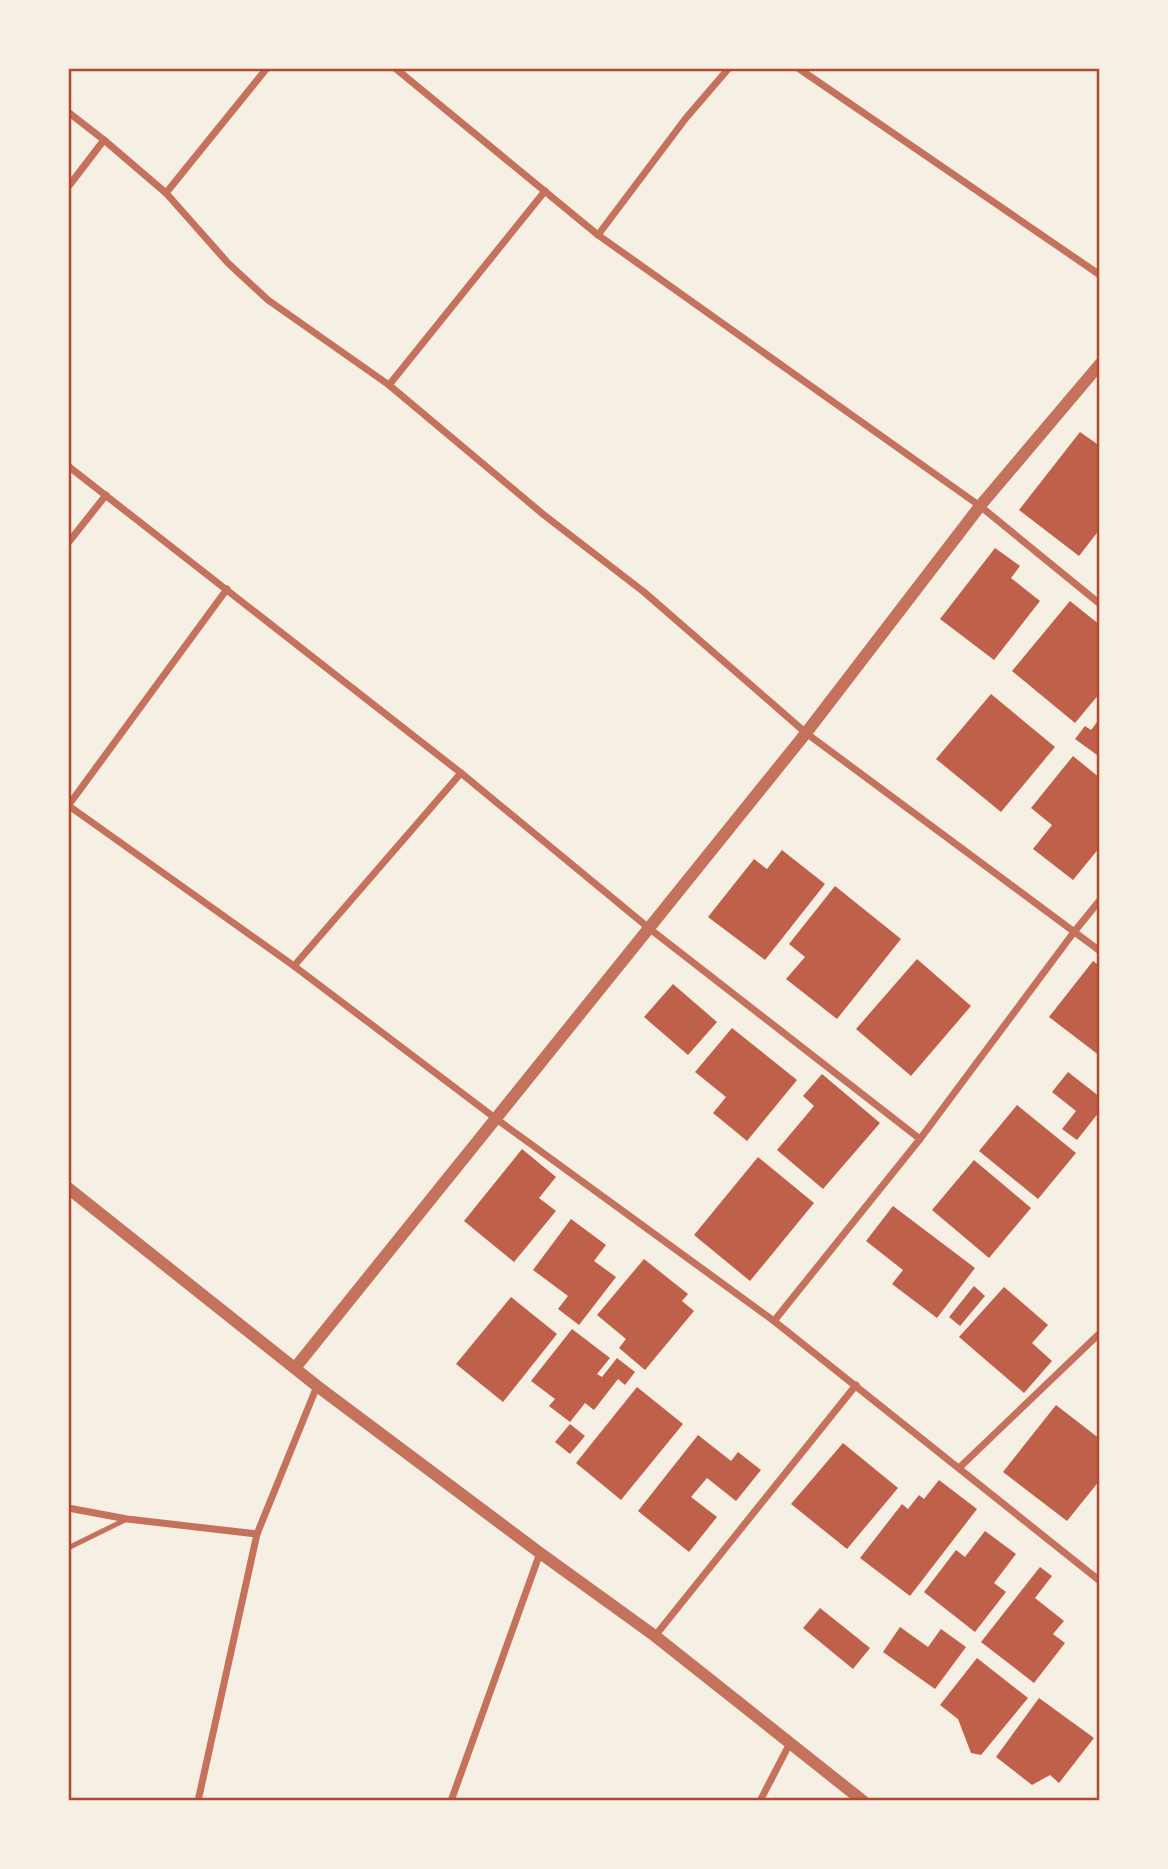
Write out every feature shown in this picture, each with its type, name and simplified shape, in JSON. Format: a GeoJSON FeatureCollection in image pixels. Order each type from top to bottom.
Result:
{"type":"FeatureCollection","features":[{"type":"Feature","properties":{"kind":"street"},"geometry":{"type":"LineString","coordinates":[[166,193],[267,68]]}},
{"type":"Feature","properties":{"kind":"street"},"geometry":{"type":"LineString","coordinates":[[395,68],[597,235],[980,506],[1100,604]]}},
{"type":"Feature","properties":{"kind":"street"},"geometry":{"type":"LineString","coordinates":[[597,235],[686,118],[729,68]]}},
{"type":"Feature","properties":{"kind":"street"},"geometry":{"type":"LineString","coordinates":[[798,68],[1100,275]]}},
{"type":"Feature","properties":{"kind":"street"},"geometry":{"type":"LineString","coordinates":[[68,112],[166,193],[228,263],[268,300],[389,385],[544,514],[644,592],[806,733],[1100,951]]}},
{"type":"Feature","properties":{"kind":"street"},"geometry":{"type":"LineString","coordinates":[[68,187],[104,140]]}},
{"type":"Feature","properties":{"kind":"street"},"geometry":{"type":"LineString","coordinates":[[389,385],[545,191]]}},
{"type":"Feature","properties":{"kind":"street"},"geometry":{"type":"LineString","coordinates":[[295,1368],[806,733],[980,506],[1100,364]]}},
{"type":"Feature","properties":{"kind":"street"},"geometry":{"type":"LineString","coordinates":[[68,466],[461,773],[650,929],[920,1139]]}},
{"type":"Feature","properties":{"kind":"street"},"geometry":{"type":"LineString","coordinates":[[68,543],[106,495]]}},
{"type":"Feature","properties":{"kind":"street"},"geometry":{"type":"LineString","coordinates":[[227,589],[68,806],[293,966],[495,1118],[774,1321],[1100,1581]]}},
{"type":"Feature","properties":{"kind":"street"},"geometry":{"type":"LineString","coordinates":[[293,966],[461,773]]}},
{"type":"Feature","properties":{"kind":"street"},"geometry":{"type":"LineString","coordinates":[[774,1321],[920,1139],[1100,900]]}},
{"type":"Feature","properties":{"kind":"street"},"geometry":{"type":"LineString","coordinates":[[68,1188],[317,1386],[655,1636],[863,1801]]}},
{"type":"Feature","properties":{"kind":"street"},"geometry":{"type":"LineString","coordinates":[[959,1468],[1100,1333]]}},
{"type":"Feature","properties":{"kind":"street"},"geometry":{"type":"LineString","coordinates":[[655,1636],[856,1385]]}},
{"type":"Feature","properties":{"kind":"street"},"geometry":{"type":"LineString","coordinates":[[198,1801],[257,1534],[317,1386]]}},
{"type":"Feature","properties":{"kind":"street"},"geometry":{"type":"LineString","coordinates":[[68,1508],[127,1519],[257,1534]]}},
{"type":"Feature","properties":{"kind":"street"},"geometry":{"type":"LineString","coordinates":[[451,1801],[540,1553]]}},
{"type":"Feature","properties":{"kind":"street"},"geometry":{"type":"LineString","coordinates":[[760,1801],[790,1743]]}},
{"type":"Feature","properties":{"kind":"lane"},"geometry":{"type":"LineString","coordinates":[[68,1548],[127,1519]]}},
{"type":"Feature","properties":{"kind":"building"},"geometry":{"type":"Polygon","coordinates":[[[1080,432],[1100,446],[1100,529],[1079,556],[1019,510],[1080,432]]]}},
{"type":"Feature","properties":{"kind":"building"},"geometry":{"type":"Polygon","coordinates":[[[995,548],[1020,566],[1011,578],[1040,601],[994,660],[940,619],[995,548]]]}},
{"type":"Feature","properties":{"kind":"building"},"geometry":{"type":"Polygon","coordinates":[[[1070,601],[1100,625],[1100,693],[1075,723],[1012,671],[1070,601]]]}},
{"type":"Feature","properties":{"kind":"building"},"geometry":{"type":"Polygon","coordinates":[[[991,694],[1055,747],[1001,812],[936,759],[991,694]]]}},
{"type":"Feature","properties":{"kind":"building"},"geometry":{"type":"Polygon","coordinates":[[[1100,718],[1100,752],[1097,755],[1075,739],[1085,726],[1091,730],[1100,718]]]}},
{"type":"Feature","properties":{"kind":"building"},"geometry":{"type":"Polygon","coordinates":[[[1073,756],[1100,778],[1100,847],[1073,880],[1033,849],[1052,825],[1031,808],[1073,756]]]}},
{"type":"Feature","properties":{"kind":"building"},"geometry":{"type":"Polygon","coordinates":[[[782,850],[825,884],[765,960],[708,917],[754,859],[767,869],[782,850]]]}},
{"type":"Feature","properties":{"kind":"building"},"geometry":{"type":"Polygon","coordinates":[[[835,886],[901,939],[837,1019],[786,979],[805,957],[789,944],[835,886]]]}},
{"type":"Feature","properties":{"kind":"building"},"geometry":{"type":"Polygon","coordinates":[[[917,959],[971,1006],[911,1076],[856,1029],[917,959]]]}},
{"type":"Feature","properties":{"kind":"building"},"geometry":{"type":"Polygon","coordinates":[[[1093,961],[1100,966],[1100,1056],[1049,1017],[1093,961]]]}},
{"type":"Feature","properties":{"kind":"building"},"geometry":{"type":"Polygon","coordinates":[[[673,984],[717,1022],[688,1055],[644,1017],[673,984]]]}},
{"type":"Feature","properties":{"kind":"building"},"geometry":{"type":"Polygon","coordinates":[[[732,1028],[797,1080],[747,1141],[713,1113],[726,1097],[695,1072],[732,1028]]]}},
{"type":"Feature","properties":{"kind":"building"},"geometry":{"type":"Polygon","coordinates":[[[1068,1072],[1100,1097],[1100,1111],[1077,1140],[1062,1129],[1076,1111],[1052,1092],[1068,1072]]]}},
{"type":"Feature","properties":{"kind":"building"},"geometry":{"type":"Polygon","coordinates":[[[822,1074],[880,1123],[823,1189],[777,1150],[814,1106],[803,1096],[822,1074]]]}},
{"type":"Feature","properties":{"kind":"building"},"geometry":{"type":"Polygon","coordinates":[[[1017,1105],[1076,1153],[1038,1199],[979,1151],[1017,1105]]]}},
{"type":"Feature","properties":{"kind":"building"},"geometry":{"type":"Polygon","coordinates":[[[522,1149],[556,1177],[539,1198],[556,1211],[514,1262],[464,1221],[522,1149]]]}},
{"type":"Feature","properties":{"kind":"building"},"geometry":{"type":"Polygon","coordinates":[[[758,1157],[814,1203],[750,1281],[694,1235],[758,1157]]]}},
{"type":"Feature","properties":{"kind":"building"},"geometry":{"type":"Polygon","coordinates":[[[974,1160],[1031,1208],[989,1258],[932,1210],[974,1160]]]}},
{"type":"Feature","properties":{"kind":"building"},"geometry":{"type":"Polygon","coordinates":[[[893,1206],[975,1268],[937,1318],[892,1284],[903,1270],[866,1241],[893,1206]]]}},
{"type":"Feature","properties":{"kind":"building"},"geometry":{"type":"Polygon","coordinates":[[[571,1219],[606,1245],[594,1261],[616,1277],[579,1325],[558,1309],[568,1296],[533,1270],[571,1219]]]}},
{"type":"Feature","properties":{"kind":"building"},"geometry":{"type":"Polygon","coordinates":[[[644,1259],[688,1294],[682,1301],[694,1311],[645,1370],[619,1348],[626,1339],[597,1315],[644,1259]]]}},
{"type":"Feature","properties":{"kind":"building"},"geometry":{"type":"Polygon","coordinates":[[[974,1286],[985,1296],[960,1326],[949,1317],[974,1286]]]}},
{"type":"Feature","properties":{"kind":"building"},"geometry":{"type":"Polygon","coordinates":[[[1004,1287],[1048,1325],[1032,1343],[1052,1361],[1024,1393],[959,1337],[1004,1287]]]}},
{"type":"Feature","properties":{"kind":"building"},"geometry":{"type":"Polygon","coordinates":[[[511,1297],[557,1334],[503,1402],[456,1364],[511,1297]]]}},
{"type":"Feature","properties":{"kind":"building"},"geometry":{"type":"Polygon","coordinates":[[[572,1329],[610,1358],[597,1374],[602,1377],[617,1358],[635,1372],[625,1385],[618,1379],[594,1410],[585,1403],[570,1422],[549,1406],[555,1399],[531,1381],[572,1329]]]}},
{"type":"Feature","properties":{"kind":"building"},"geometry":{"type":"Polygon","coordinates":[[[637,1387],[683,1424],[621,1500],[576,1463],[637,1387]]]}},
{"type":"Feature","properties":{"kind":"building"},"geometry":{"type":"Polygon","coordinates":[[[1056,1405],[1100,1439],[1100,1480],[1067,1521],[1003,1472],[1056,1405]]]}},
{"type":"Feature","properties":{"kind":"building"},"geometry":{"type":"Polygon","coordinates":[[[570,1424],[585,1436],[570,1454],[555,1442],[570,1424]]]}},
{"type":"Feature","properties":{"kind":"building"},"geometry":{"type":"Polygon","coordinates":[[[698,1435],[731,1461],[738,1452],[761,1470],[736,1501],[707,1478],[691,1497],[717,1517],[689,1552],[638,1511],[698,1435]]]}},
{"type":"Feature","properties":{"kind":"building"},"geometry":{"type":"Polygon","coordinates":[[[843,1443],[898,1488],[847,1549],[791,1504],[843,1443]]]}},
{"type":"Feature","properties":{"kind":"building"},"geometry":{"type":"Polygon","coordinates":[[[939,1480],[977,1509],[910,1596],[860,1558],[902,1504],[908,1509],[919,1495],[924,1499],[939,1480]]]}},
{"type":"Feature","properties":{"kind":"building"},"geometry":{"type":"Polygon","coordinates":[[[985,1531],[1016,1554],[994,1583],[1006,1592],[975,1632],[924,1592],[956,1550],[965,1557],[985,1531]]]}},
{"type":"Feature","properties":{"kind":"building"},"geometry":{"type":"Polygon","coordinates":[[[1040,1567],[1052,1576],[1035,1598],[1064,1621],[1053,1634],[1065,1643],[1034,1683],[981,1642],[1040,1567]]]}},
{"type":"Feature","properties":{"kind":"building"},"geometry":{"type":"Polygon","coordinates":[[[820,1608],[870,1648],[853,1669],[803,1628],[820,1608]]]}},
{"type":"Feature","properties":{"kind":"building"},"geometry":{"type":"Polygon","coordinates":[[[900,1627],[928,1647],[941,1629],[966,1647],[935,1689],[883,1652],[900,1627]]]}},
{"type":"Feature","properties":{"kind":"building"},"geometry":{"type":"Polygon","coordinates":[[[977,1658],[1028,1698],[981,1755],[971,1753],[958,1719],[940,1705],[977,1658]]]}},
{"type":"Feature","properties":{"kind":"building"},"geometry":{"type":"Polygon","coordinates":[[[1039,1698],[1094,1738],[1059,1783],[1050,1775],[1032,1785],[996,1757],[1039,1698]]]}}]}
